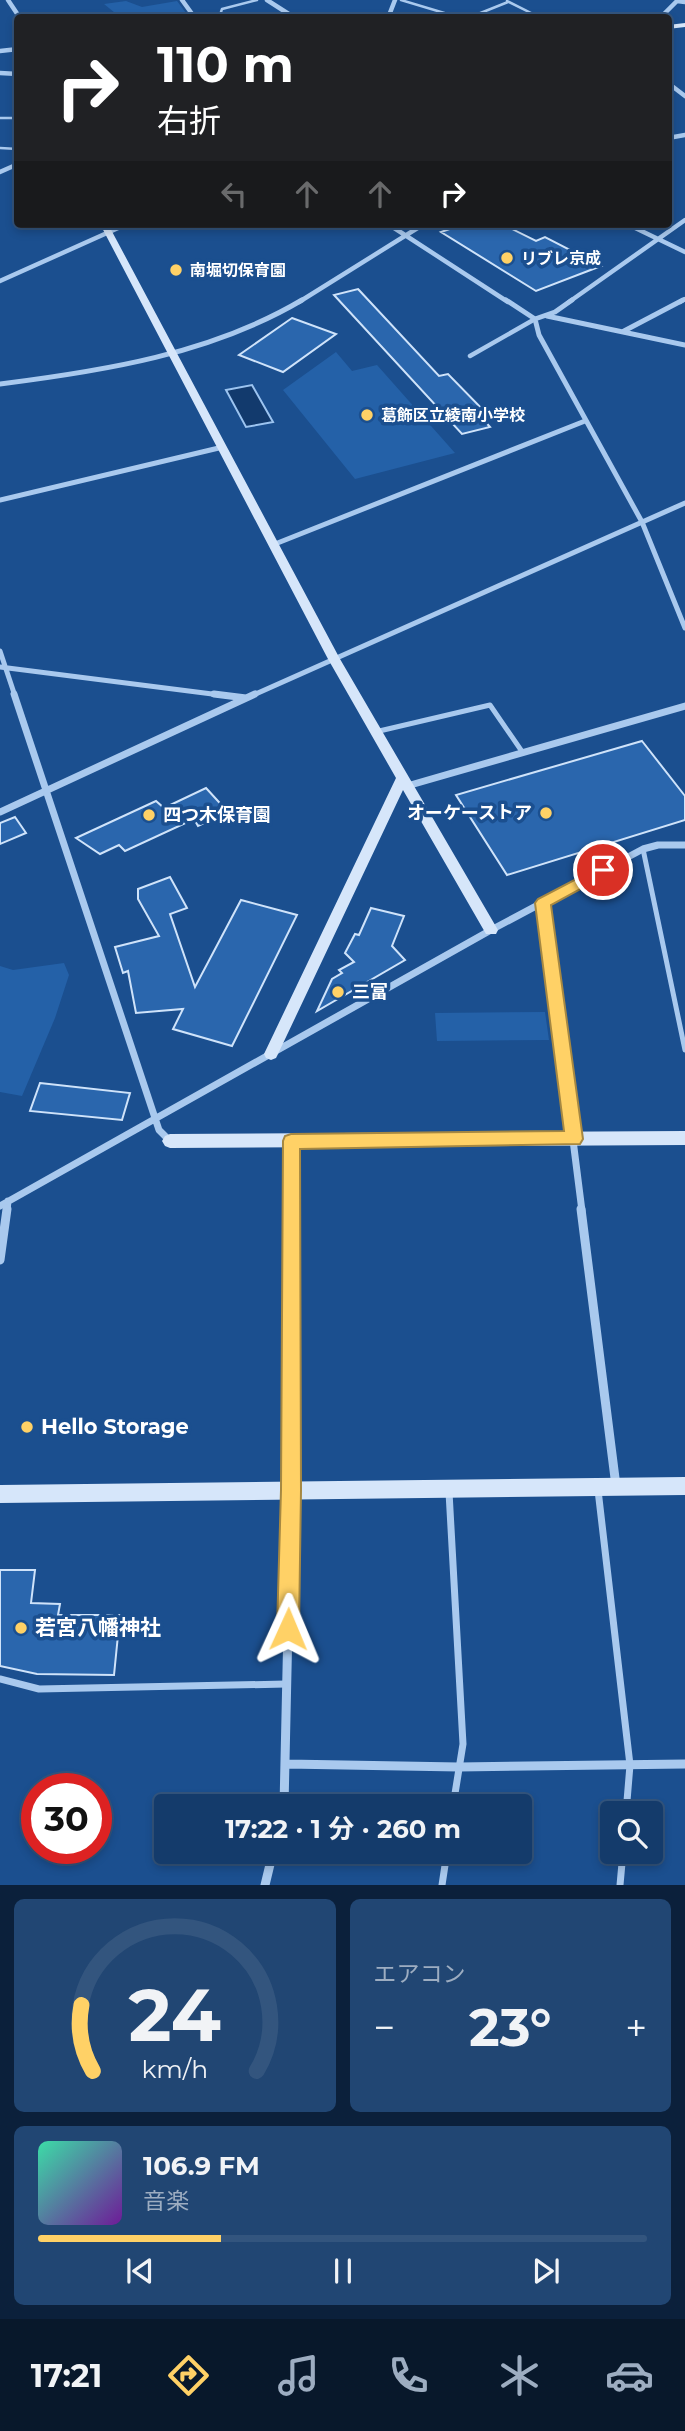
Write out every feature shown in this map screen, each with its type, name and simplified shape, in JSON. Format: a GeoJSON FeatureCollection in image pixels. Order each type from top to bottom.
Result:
{"type":"FeatureCollection","features":[{"type":"Feature","properties":{"kind":"street"},"geometry":{"type":"LineString","coordinates":[[267,0],[289,14]]}},
{"type":"Feature","properties":{"kind":"street"},"geometry":{"type":"LineString","coordinates":[[670,0],[685,2]]}},
{"type":"Feature","properties":{"kind":"street"},"geometry":{"type":"LineString","coordinates":[[664,14],[677,1]]}},
{"type":"Feature","properties":{"kind":"street"},"geometry":{"type":"LineString","coordinates":[[535,319],[546,316],[685,220]]}},
{"type":"Feature","properties":{"kind":"street"},"geometry":{"type":"LineString","coordinates":[[0,281],[106,228],[334,659],[491,930]]}},
{"type":"Feature","properties":{"kind":"street"},"geometry":{"type":"LineString","coordinates":[[396,228],[535,319],[539,335],[642,522],[685,628]]}},
{"type":"Feature","properties":{"kind":"street"},"geometry":{"type":"LineString","coordinates":[[0,384],[60,377],[174,353],[238,332],[281,312],[416,228]]}},
{"type":"Feature","properties":{"kind":"street"},"geometry":{"type":"LineString","coordinates":[[634,228],[685,252]]}},
{"type":"Feature","properties":{"kind":"street"},"geometry":{"type":"LineString","coordinates":[[623,331],[685,299]]}},
{"type":"Feature","properties":{"kind":"street"},"geometry":{"type":"LineString","coordinates":[[546,316],[685,345]]}},
{"type":"Feature","properties":{"kind":"street"},"geometry":{"type":"LineString","coordinates":[[275,544],[585,421]]}},
{"type":"Feature","properties":{"kind":"street"},"geometry":{"type":"LineString","coordinates":[[0,500],[223,447]]}},
{"type":"Feature","properties":{"kind":"street"},"geometry":{"type":"LineString","coordinates":[[0,812],[246,698],[685,503]]}},
{"type":"Feature","properties":{"kind":"street"},"geometry":{"type":"LineString","coordinates":[[0,650],[3,668],[49,791],[155,1119],[164,1138],[170,1141],[685,1138]]}},
{"type":"Feature","properties":{"kind":"street"},"geometry":{"type":"LineString","coordinates":[[3,668],[246,698]]}},
{"type":"Feature","properties":{"kind":"street"},"geometry":{"type":"LineString","coordinates":[[271,1054],[404,783],[685,706]]}},
{"type":"Feature","properties":{"kind":"street"},"geometry":{"type":"LineString","coordinates":[[0,1260],[4,1203],[491,930],[643,849],[658,845],[685,845]]}},
{"type":"Feature","properties":{"kind":"street"},"geometry":{"type":"LineString","coordinates":[[543,903],[574,1139],[607,1487]]}},
{"type":"Feature","properties":{"kind":"street"},"geometry":{"type":"LineString","coordinates":[[285,1794],[291,1490],[291,1141]]}},
{"type":"Feature","properties":{"kind":"street"},"geometry":{"type":"LineString","coordinates":[[0,1494],[685,1486]]}},
{"type":"Feature","properties":{"kind":"street"},"geometry":{"type":"LineString","coordinates":[[287,1764],[459,1767],[685,1764]]}},
{"type":"Feature","properties":{"kind":"street"},"geometry":{"type":"LineString","coordinates":[[265,1885],[270,1864]]}},
{"type":"Feature","properties":{"kind":"lane"},"geometry":{"type":"LineString","coordinates":[[221,12],[222,9],[257,0]]}},
{"type":"Feature","properties":{"kind":"lane"},"geometry":{"type":"LineString","coordinates":[[401,0],[448,14]]}},
{"type":"Feature","properties":{"kind":"lane"},"geometry":{"type":"LineString","coordinates":[[477,14],[506,1],[533,14]]}},
{"type":"Feature","properties":{"kind":"lane"},"geometry":{"type":"LineString","coordinates":[[470,356],[535,319]]}},
{"type":"Feature","properties":{"kind":"lane"},"geometry":{"type":"LineString","coordinates":[[375,732],[490,705],[523,752]]}},
{"type":"Feature","properties":{"kind":"lane"},"geometry":{"type":"LineString","coordinates":[[643,849],[685,1050]]}},
{"type":"Feature","properties":{"kind":"lane"},"geometry":{"type":"LineString","coordinates":[[607,1487],[629,1765],[627,1801]]}},
{"type":"Feature","properties":{"kind":"lane"},"geometry":{"type":"LineString","coordinates":[[449,1489],[463,1744],[455,1794]]}},
{"type":"Feature","properties":{"kind":"lane"},"geometry":{"type":"LineString","coordinates":[[0,1679],[39,1689],[286,1684]]}},
{"type":"Feature","properties":{"kind":"lane"},"geometry":{"type":"LineString","coordinates":[[442,1885],[445,1864]]}},
{"type":"Feature","properties":{"kind":"lane"},"geometry":{"type":"LineString","coordinates":[[620,1885],[621,1864]]}},
{"type":"Feature","properties":{"kind":"shaded area"},"geometry":{"type":"Polygon","coordinates":[[[126,1],[142,7],[177,1],[187,14],[116,14],[104,4],[126,1]]]}},
{"type":"Feature","properties":{"kind":"shaded area"},"geometry":{"type":"Polygon","coordinates":[[[336,352],[352,371],[377,365],[455,453],[355,479],[283,390],[336,352]]]}},
{"type":"Feature","properties":{"kind":"shaded area"},"geometry":{"type":"Polygon","coordinates":[[[252,385],[273,422],[246,427],[226,390],[252,385]]]}},
{"type":"Feature","properties":{"kind":"shaded area"},"geometry":{"type":"Polygon","coordinates":[[[64,963],[69,975],[55,1018],[22,1096],[0,1092],[0,966],[13,970],[64,963]]]}},
{"type":"Feature","properties":{"kind":"shaded area"},"geometry":{"type":"Polygon","coordinates":[[[545,1012],[549,1040],[437,1041],[435,1013],[545,1012]]]}},
{"type":"Feature","properties":{"kind":"building"},"geometry":{"type":"Polygon","coordinates":[[[452,228],[510,228],[536,241],[545,237],[601,266],[536,291],[441,232],[452,228]]]}},
{"type":"Feature","properties":{"kind":"building"},"geometry":{"type":"Polygon","coordinates":[[[358,289],[439,376],[448,374],[489,416],[482,418],[490,427],[462,434],[334,295],[358,289]]]}},
{"type":"Feature","properties":{"kind":"building"},"geometry":{"type":"Polygon","coordinates":[[[292,318],[336,334],[283,372],[239,355],[292,318]]]}},
{"type":"Feature","properties":{"kind":"building"},"geometry":{"type":"Polygon","coordinates":[[[642,741],[685,796],[685,820],[507,875],[456,795],[642,741]]]}},
{"type":"Feature","properties":{"kind":"building"},"geometry":{"type":"Polygon","coordinates":[[[206,788],[228,812],[198,826],[194,819],[125,851],[119,845],[100,854],[76,838],[156,801],[164,808],[206,788]]]}},
{"type":"Feature","properties":{"kind":"building"},"geometry":{"type":"Polygon","coordinates":[[[15,817],[26,833],[0,844],[0,823],[15,817]]]}},
{"type":"Feature","properties":{"kind":"building"},"geometry":{"type":"Polygon","coordinates":[[[170,877],[187,908],[170,914],[195,987],[241,900],[297,915],[232,1046],[173,1029],[183,1009],[136,1013],[128,971],[123,973],[115,947],[159,936],[138,899],[138,889],[170,877]]]}},
{"type":"Feature","properties":{"kind":"building"},"geometry":{"type":"Polygon","coordinates":[[[371,908],[404,916],[392,946],[405,960],[317,1011],[332,979],[342,973],[339,970],[354,962],[345,953],[355,934],[359,935],[371,908]]]}},
{"type":"Feature","properties":{"kind":"building"},"geometry":{"type":"Polygon","coordinates":[[[40,1083],[130,1093],[122,1120],[30,1111],[40,1083]]]}},
{"type":"Feature","properties":{"kind":"building"},"geometry":{"type":"Polygon","coordinates":[[[0,1570],[35,1570],[31,1603],[60,1604],[58,1615],[120,1615],[114,1675],[37,1674],[0,1666],[0,1570]]]}},
{"type":"Feature","properties":{"kind":"place","name":"リブレ京成"},"geometry":{"type":"Point","coordinates":[507,258]}},
{"type":"Feature","properties":{"kind":"place","name":"南堀切保育園"},"geometry":{"type":"Point","coordinates":[176,270]}},
{"type":"Feature","properties":{"kind":"place","name":"葛飾区立綾南小学校"},"geometry":{"type":"Point","coordinates":[367,415]}},
{"type":"Feature","properties":{"kind":"place","name":"オーケーストア"},"geometry":{"type":"Point","coordinates":[546,813]}},
{"type":"Feature","properties":{"kind":"place","name":"四つ木保育園"},"geometry":{"type":"Point","coordinates":[149,815]}},
{"type":"Feature","properties":{"kind":"place","name":"三富"},"geometry":{"type":"Point","coordinates":[338,992]}},
{"type":"Feature","properties":{"kind":"place","name":"Hello Storage"},"geometry":{"type":"Point","coordinates":[27,1427]}},
{"type":"Feature","properties":{"kind":"place","name":"若宮八幡神社"},"geometry":{"type":"Point","coordinates":[21,1628]}},
{"type":"Feature","properties":{"kind":"route"},"geometry":{"type":"LineString","coordinates":[[288,1629],[291,1490],[291,1141],[574,1139],[543,903],[603,870]]}}]}
